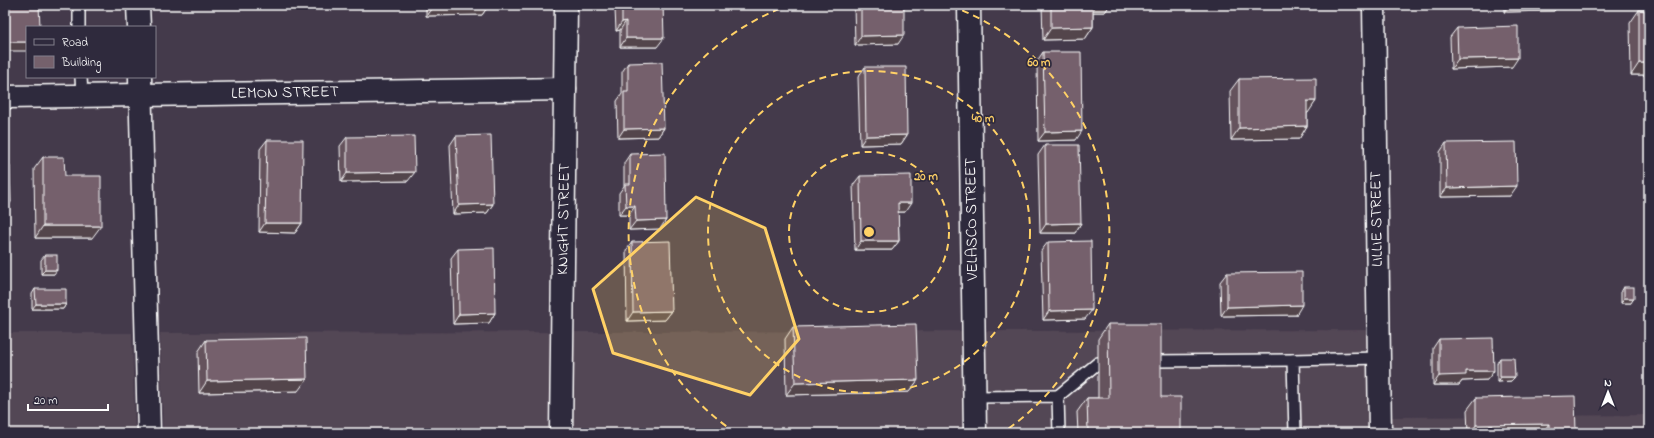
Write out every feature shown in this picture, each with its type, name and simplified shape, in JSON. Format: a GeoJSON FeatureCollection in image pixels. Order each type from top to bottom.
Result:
{"type":"FeatureCollection","features":[{"type":"Feature","properties":{"kind":"street"},"geometry":{"type":"LineString","coordinates":[[138,5],[139,26]]}},
{"type":"Feature","properties":{"kind":"street","name":"KNIGHT STREET"},"geometry":{"type":"LineString","coordinates":[[562,433],[566,5]]}},
{"type":"Feature","properties":{"kind":"street","name":"VELASCO STREET"},"geometry":{"type":"LineString","coordinates":[[968,5],[975,433]]}},
{"type":"Feature","properties":{"kind":"street","name":"LILLIE STREET"},"geometry":{"type":"LineString","coordinates":[[1374,5],[1380,433]]}},
{"type":"Feature","properties":{"kind":"street","name":"LEMON STREET"},"geometry":{"type":"LineString","coordinates":[[5,97],[81,86],[565,90]]}},
{"type":"Feature","properties":{"kind":"street"},"geometry":{"type":"LineString","coordinates":[[140,86],[149,433]]}},
{"type":"Feature","properties":{"kind":"lane"},"geometry":{"type":"LineString","coordinates":[[79,5],[79,26]]}},
{"type":"Feature","properties":{"kind":"lane"},"geometry":{"type":"LineString","coordinates":[[1151,361],[1379,358]]}},
{"type":"Feature","properties":{"kind":"lane"},"geometry":{"type":"LineString","coordinates":[[1293,360],[1295,433]]}},
{"type":"Feature","properties":{"kind":"lane"},"geometry":{"type":"LineString","coordinates":[[974,398],[1058,396],[1098,363]]}},
{"type":"Feature","properties":{"kind":"lane"},"geometry":{"type":"LineString","coordinates":[[1058,396],[1059,433]]}},
{"type":"Feature","properties":{"kind":"highlighted area"},"geometry":{"type":"Polygon","coordinates":[[[696,197],[765,228],[799,339],[750,395],[613,353],[593,289],[696,197]]]}},
{"type":"Feature","properties":{"kind":"shaded area"},"geometry":{"type":"Polygon","coordinates":[[[1388,330],[1389,417],[1649,415],[1649,433],[163,433],[160,333],[1388,330]]]}},
{"type":"Feature","properties":{"kind":"shaded area"},"geometry":{"type":"Polygon","coordinates":[[[5,333],[132,333],[135,433],[5,433],[5,333]]]}},
{"type":"Feature","properties":{"kind":"building"},"geometry":{"type":"Polygon","coordinates":[[[5,5],[39,5],[40,26],[26,26],[26,42],[5,42],[5,5]]]}},
{"type":"Feature","properties":{"kind":"building"},"geometry":{"type":"Polygon","coordinates":[[[622,5],[663,5],[664,38],[626,38],[626,21],[622,22],[622,5]]]}},
{"type":"Feature","properties":{"kind":"building"},"geometry":{"type":"Polygon","coordinates":[[[861,5],[904,5],[904,35],[861,36],[861,5]]]}},
{"type":"Feature","properties":{"kind":"building"},"geometry":{"type":"Polygon","coordinates":[[[1051,5],[1093,5],[1093,27],[1051,28],[1051,5]]]}},
{"type":"Feature","properties":{"kind":"building"},"geometry":{"type":"Polygon","coordinates":[[[1639,10],[1649,10],[1649,63],[1639,63],[1639,10]]]}},
{"type":"Feature","properties":{"kind":"building"},"geometry":{"type":"Polygon","coordinates":[[[1518,26],[1518,58],[1458,59],[1457,28],[1518,26]]]}},
{"type":"Feature","properties":{"kind":"building"},"geometry":{"type":"Polygon","coordinates":[[[1043,52],[1081,52],[1082,131],[1045,132],[1043,52]]]}},
{"type":"Feature","properties":{"kind":"building"},"geometry":{"type":"Polygon","coordinates":[[[662,62],[664,128],[624,129],[624,92],[628,92],[628,63],[662,62]]]}},
{"type":"Feature","properties":{"kind":"building"},"geometry":{"type":"Polygon","coordinates":[[[865,67],[906,67],[907,135],[866,136],[865,67]]]}},
{"type":"Feature","properties":{"kind":"building"},"geometry":{"type":"Polygon","coordinates":[[[1316,78],[1316,101],[1307,101],[1307,126],[1239,128],[1239,79],[1316,78]]]}},
{"type":"Feature","properties":{"kind":"building"},"geometry":{"type":"Polygon","coordinates":[[[491,135],[493,204],[459,205],[456,136],[491,135]]]}},
{"type":"Feature","properties":{"kind":"building"},"geometry":{"type":"Polygon","coordinates":[[[414,136],[415,172],[347,173],[347,137],[414,136]]]}},
{"type":"Feature","properties":{"kind":"building"},"geometry":{"type":"Polygon","coordinates":[[[267,140],[303,140],[302,223],[265,223],[267,140]]]}},
{"type":"Feature","properties":{"kind":"building"},"geometry":{"type":"Polygon","coordinates":[[[1516,142],[1517,186],[1447,188],[1446,143],[1516,142]]]}},
{"type":"Feature","properties":{"kind":"building"},"geometry":{"type":"Polygon","coordinates":[[[1045,145],[1079,145],[1081,223],[1046,224],[1045,145]]]}},
{"type":"Feature","properties":{"kind":"building"},"geometry":{"type":"Polygon","coordinates":[[[665,153],[666,220],[636,221],[635,206],[626,206],[625,184],[630,184],[630,154],[665,153]]]}},
{"type":"Feature","properties":{"kind":"building"},"geometry":{"type":"Polygon","coordinates":[[[43,157],[64,157],[65,176],[101,176],[101,226],[43,226],[43,157]]]}},
{"type":"Feature","properties":{"kind":"building"},"geometry":{"type":"Polygon","coordinates":[[[5,165],[10,165],[11,202],[5,203],[5,165]]]}},
{"type":"Feature","properties":{"kind":"building"},"geometry":{"type":"Polygon","coordinates":[[[911,175],[911,203],[898,203],[899,241],[861,241],[860,176],[911,175]]]}},
{"type":"Feature","properties":{"kind":"building"},"geometry":{"type":"Polygon","coordinates":[[[670,241],[672,311],[633,312],[632,242],[670,241]]]}},
{"type":"Feature","properties":{"kind":"building"},"geometry":{"type":"Polygon","coordinates":[[[1091,241],[1092,310],[1049,311],[1048,242],[1091,241]]]}},
{"type":"Feature","properties":{"kind":"building"},"geometry":{"type":"Polygon","coordinates":[[[494,248],[495,313],[459,314],[458,249],[494,248]]]}},
{"type":"Feature","properties":{"kind":"building"},"geometry":{"type":"Polygon","coordinates":[[[45,255],[57,255],[57,270],[45,270],[45,255]]]}},
{"type":"Feature","properties":{"kind":"building"},"geometry":{"type":"Polygon","coordinates":[[[1302,272],[1302,305],[1227,307],[1227,273],[1302,272]]]}},
{"type":"Feature","properties":{"kind":"building"},"geometry":{"type":"Polygon","coordinates":[[[1624,287],[1634,287],[1634,298],[1624,298],[1624,287]]]}},
{"type":"Feature","properties":{"kind":"building"},"geometry":{"type":"Polygon","coordinates":[[[35,289],[66,289],[66,304],[36,304],[35,289]]]}},
{"type":"Feature","properties":{"kind":"building"},"geometry":{"type":"Polygon","coordinates":[[[916,324],[918,380],[795,383],[793,327],[916,324]]]}},
{"type":"Feature","properties":{"kind":"building"},"geometry":{"type":"Polygon","coordinates":[[[1108,324],[1161,324],[1161,397],[1181,397],[1181,433],[1088,433],[1087,398],[1109,398],[1108,324]]]}},
{"type":"Feature","properties":{"kind":"building"},"geometry":{"type":"Polygon","coordinates":[[[306,338],[307,379],[207,381],[206,340],[306,338]]]}},
{"type":"Feature","properties":{"kind":"building"},"geometry":{"type":"Polygon","coordinates":[[[1493,338],[1494,371],[1466,371],[1466,375],[1439,376],[1439,339],[1493,338]]]}},
{"type":"Feature","properties":{"kind":"building"},"geometry":{"type":"Polygon","coordinates":[[[1500,358],[1514,358],[1515,377],[1500,377],[1500,358]]]}},
{"type":"Feature","properties":{"kind":"building"},"geometry":{"type":"Polygon","coordinates":[[[1575,396],[1576,433],[1549,433],[1549,424],[1476,425],[1476,398],[1575,396]]]}}]}
